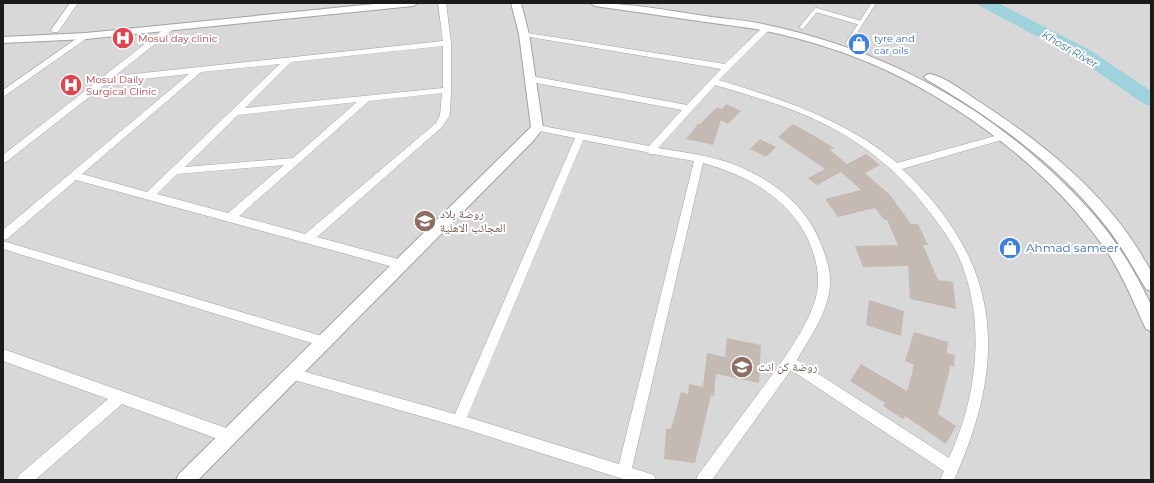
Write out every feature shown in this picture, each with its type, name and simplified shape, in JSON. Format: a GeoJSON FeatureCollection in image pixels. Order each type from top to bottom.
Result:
{"type":"FeatureCollection","features":[{"type":"Feature","properties":{"kind":"street"},"geometry":{"type":"LineString","coordinates":[[55,30],[74,3]]}},
{"type":"Feature","properties":{"kind":"street"},"geometry":{"type":"LineString","coordinates":[[3,32],[55,30],[334,3]]}},
{"type":"Feature","properties":{"kind":"street"},"geometry":{"type":"LineString","coordinates":[[3,40],[86,36],[413,3]]}},
{"type":"Feature","properties":{"kind":"street"},"geometry":{"type":"LineString","coordinates":[[308,238],[439,125],[445,115],[447,90],[447,43],[442,3]]}},
{"type":"Feature","properties":{"kind":"street"},"geometry":{"type":"LineString","coordinates":[[185,480],[325,342],[400,264],[530,137],[537,128],[524,34],[516,3]]}},
{"type":"Feature","properties":{"kind":"street"},"geometry":{"type":"LineString","coordinates":[[595,3],[663,6],[760,18],[802,27],[877,53],[921,73],[968,99],[1015,133],[1056,167],[1087,196],[1128,246],[1151,285]]}},
{"type":"Feature","properties":{"kind":"street"},"geometry":{"type":"LineString","coordinates":[[663,6],[768,28],[836,47],[892,69],[956,104],[1002,138],[1050,178],[1091,220],[1111,246],[1135,289],[1151,324]]}},
{"type":"Feature","properties":{"kind":"street"},"geometry":{"type":"LineString","coordinates":[[3,160],[172,27]]}},
{"type":"Feature","properties":{"kind":"street"},"geometry":{"type":"LineString","coordinates":[[650,150],[688,108],[768,28]]}},
{"type":"Feature","properties":{"kind":"street"},"geometry":{"type":"LineString","coordinates":[[524,34],[728,67]]}},
{"type":"Feature","properties":{"kind":"street"},"geometry":{"type":"LineString","coordinates":[[3,94],[86,36]]}},
{"type":"Feature","properties":{"kind":"street"},"geometry":{"type":"LineString","coordinates":[[106,80],[447,43]]}},
{"type":"Feature","properties":{"kind":"street"},"geometry":{"type":"LineString","coordinates":[[149,196],[289,60]]}},
{"type":"Feature","properties":{"kind":"street"},"geometry":{"type":"LineString","coordinates":[[3,236],[200,69]]}},
{"type":"Feature","properties":{"kind":"street"},"geometry":{"type":"LineString","coordinates":[[531,80],[688,108]]}},
{"type":"Feature","properties":{"kind":"street"},"geometry":{"type":"LineString","coordinates":[[715,82],[782,103],[820,118],[877,151],[896,167],[922,195],[949,230],[964,258],[975,289],[983,343],[981,375],[973,414],[950,475],[789,362]]}},
{"type":"Feature","properties":{"kind":"street"},"geometry":{"type":"LineString","coordinates":[[3,85],[12,87]]}},
{"type":"Feature","properties":{"kind":"street"},"geometry":{"type":"LineString","coordinates":[[236,112],[447,90]]}},
{"type":"Feature","properties":{"kind":"street"},"geometry":{"type":"LineString","coordinates":[[231,217],[367,98]]}},
{"type":"Feature","properties":{"kind":"street"},"geometry":{"type":"LineString","coordinates":[[537,128],[699,159],[727,166],[753,178],[777,193],[797,212],[812,235],[821,260],[824,285],[818,311],[789,362],[703,480]]}},
{"type":"Feature","properties":{"kind":"street"},"geometry":{"type":"LineString","coordinates":[[459,421],[580,137]]}},
{"type":"Feature","properties":{"kind":"street"},"geometry":{"type":"LineString","coordinates":[[896,167],[1002,138]]}},
{"type":"Feature","properties":{"kind":"street"},"geometry":{"type":"LineString","coordinates":[[624,472],[699,159]]}},
{"type":"Feature","properties":{"kind":"street"},"geometry":{"type":"LineString","coordinates":[[175,171],[294,161]]}},
{"type":"Feature","properties":{"kind":"street"},"geometry":{"type":"LineString","coordinates":[[75,176],[400,264]]}},
{"type":"Feature","properties":{"kind":"street"},"geometry":{"type":"LineString","coordinates":[[3,245],[325,342]]}},
{"type":"Feature","properties":{"kind":"street"},"geometry":{"type":"LineString","coordinates":[[3,354],[229,436]]}},
{"type":"Feature","properties":{"kind":"street"},"geometry":{"type":"LineString","coordinates":[[292,374],[459,421],[649,480]]}},
{"type":"Feature","properties":{"kind":"street"},"geometry":{"type":"LineString","coordinates":[[24,480],[120,397]]}},
{"type":"Feature","properties":{"kind":"lane"},"geometry":{"type":"LineString","coordinates":[[848,43],[874,3]]}},
{"type":"Feature","properties":{"kind":"lane"},"geometry":{"type":"LineString","coordinates":[[802,27],[816,10],[861,23]]}},
{"type":"Feature","properties":{"kind":"shaded area"},"geometry":{"type":"Polygon","coordinates":[[[3,3],[1151,3],[1151,480],[3,480],[3,3]]]}},
{"type":"Feature","properties":{"kind":"building"},"geometry":{"type":"Polygon","coordinates":[[[726,104],[741,111],[728,124],[721,120],[713,145],[686,139],[698,124],[700,124],[717,107],[722,109],[726,104]]]}},
{"type":"Feature","properties":{"kind":"building"},"geometry":{"type":"Polygon","coordinates":[[[793,124],[834,148],[830,150],[847,164],[866,154],[880,165],[865,173],[890,195],[911,224],[918,224],[928,245],[923,245],[938,280],[953,282],[956,309],[910,299],[908,266],[863,267],[855,246],[898,245],[887,220],[884,220],[875,208],[838,217],[825,199],[861,190],[841,172],[817,185],[808,178],[825,169],[778,137],[793,124]]]}},
{"type":"Feature","properties":{"kind":"building"},"geometry":{"type":"Polygon","coordinates":[[[760,139],[776,147],[766,157],[750,149],[760,139]]]}},
{"type":"Feature","properties":{"kind":"building"},"geometry":{"type":"Polygon","coordinates":[[[869,300],[904,311],[901,336],[866,325],[869,300]]]}},
{"type":"Feature","properties":{"kind":"building"},"geometry":{"type":"Polygon","coordinates":[[[914,332],[948,342],[947,353],[955,355],[954,367],[950,365],[938,414],[956,426],[946,444],[905,416],[903,419],[883,406],[885,403],[850,381],[861,364],[907,391],[914,365],[905,361],[914,332]]]}},
{"type":"Feature","properties":{"kind":"building"},"geometry":{"type":"Polygon","coordinates":[[[727,338],[761,345],[759,383],[716,374],[714,396],[711,395],[695,463],[664,459],[666,429],[671,429],[681,392],[688,394],[689,384],[703,387],[707,353],[725,357],[727,338]]]}},
{"type":"Feature","properties":{"kind":"waterway","name":"Khosr River"},"geometry":{"type":"LineString","coordinates":[[986,3],[1082,53],[1151,100]]}},
{"type":"Feature","properties":{"kind":"place","name":"Mosul day clinic"},"geometry":{"type":"Point","coordinates":[123,38]}},
{"type":"Feature","properties":{"kind":"place","name":"tyre and car oils"},"geometry":{"type":"Point","coordinates":[859,44]}},
{"type":"Feature","properties":{"kind":"place","name":"Mosul Daily Surgical Clinic"},"geometry":{"type":"Point","coordinates":[71,85]}},
{"type":"Feature","properties":{"kind":"place","name":"روضة بلاد العجائب الاهلية"},"geometry":{"type":"Point","coordinates":[425,221]}},
{"type":"Feature","properties":{"kind":"place","name":"Ahmad sameer"},"geometry":{"type":"Point","coordinates":[1010,248]}},
{"type":"Feature","properties":{"kind":"place","name":"روضة كن انت"},"geometry":{"type":"Point","coordinates":[742,367]}}]}
